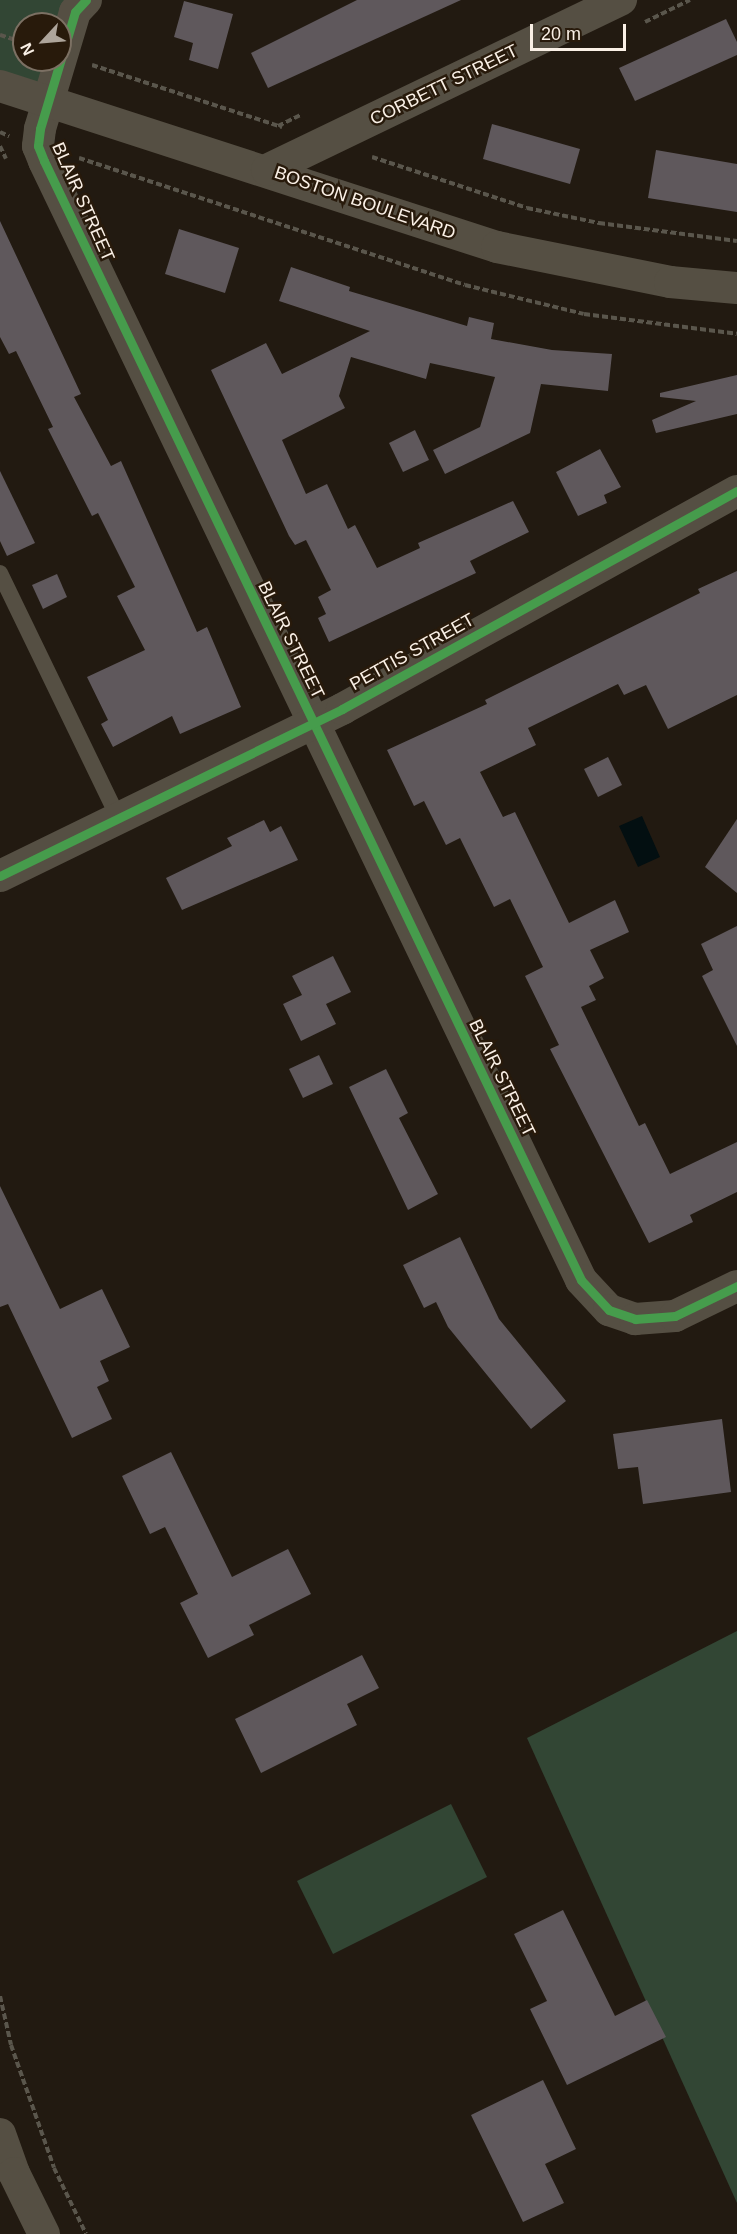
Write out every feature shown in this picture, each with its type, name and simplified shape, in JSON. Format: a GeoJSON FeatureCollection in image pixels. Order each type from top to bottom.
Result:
{"type":"FeatureCollection","features":[{"type":"Feature","properties":{"kind":"street","name":"BLAIR STREET"},"geometry":{"type":"LineString","coordinates":[[72,23],[75,12],[86,0]]}},
{"type":"Feature","properties":{"kind":"street","name":"CORBETT STREET"},"geometry":{"type":"LineString","coordinates":[[267,170],[621,0]]}},
{"type":"Feature","properties":{"kind":"street","name":"BLAIR STREET"},"geometry":{"type":"LineString","coordinates":[[58,72],[38,146],[581,1280],[609,1310],[635,1319],[675,1316],[737,1286]]}},
{"type":"Feature","properties":{"kind":"street","name":"BOSTON BOULEVARD"},"geometry":{"type":"LineString","coordinates":[[0,86],[49,104],[267,170],[497,247],[659,281],[737,288]]}},
{"type":"Feature","properties":{"kind":"street","name":"PETTIS STREET"},"geometry":{"type":"LineString","coordinates":[[0,876],[313,723],[737,491]]}},
{"type":"Feature","properties":{"kind":"street"},"geometry":{"type":"LineString","coordinates":[[0,2134],[14,2173],[44,2234]]}},
{"type":"Feature","properties":{"kind":"lane"},"geometry":{"type":"LineString","coordinates":[[0,573],[118,817]]}},
{"type":"Feature","properties":{"kind":"path"},"geometry":{"type":"LineString","coordinates":[[72,59],[527,208],[599,223],[737,241]]}},
{"type":"Feature","properties":{"kind":"path"},"geometry":{"type":"LineString","coordinates":[[0,132],[465,285],[584,314],[737,334]]}},
{"type":"Feature","properties":{"kind":"path"},"geometry":{"type":"LineString","coordinates":[[77,158],[82,168]]}},
{"type":"Feature","properties":{"kind":"path"},"geometry":{"type":"LineString","coordinates":[[0,1996],[11,2046],[50,2157],[86,2234]]}},
{"type":"Feature","properties":{"kind":"green space"},"geometry":{"type":"Polygon","coordinates":[[[0,0],[93,0],[72,46],[72,12],[12,12],[12,72],[60,72],[49,97],[0,73],[0,0]]]}},
{"type":"Feature","properties":{"kind":"green space"},"geometry":{"type":"Polygon","coordinates":[[[737,1631],[737,2203],[527,1738],[737,1631]]]}},
{"type":"Feature","properties":{"kind":"green space"},"geometry":{"type":"Polygon","coordinates":[[[451,1804],[487,1877],[333,1954],[297,1881],[451,1804]]]}},
{"type":"Feature","properties":{"kind":"shaded area"},"geometry":{"type":"Polygon","coordinates":[[[642,816],[660,857],[638,867],[619,826],[642,816]]]}},
{"type":"Feature","properties":{"kind":"building"},"geometry":{"type":"Polygon","coordinates":[[[357,0],[461,0],[268,88],[251,53],[357,0]]]}},
{"type":"Feature","properties":{"kind":"building"},"geometry":{"type":"Polygon","coordinates":[[[184,1],[233,14],[218,69],[189,60],[193,43],[174,37],[184,1]]]}},
{"type":"Feature","properties":{"kind":"building"},"geometry":{"type":"Polygon","coordinates":[[[726,19],[737,42],[737,55],[635,101],[619,68],[726,19]]]}},
{"type":"Feature","properties":{"kind":"building"},"geometry":{"type":"Polygon","coordinates":[[[492,124],[580,149],[570,184],[483,159],[492,124]]]}},
{"type":"Feature","properties":{"kind":"building"},"geometry":{"type":"Polygon","coordinates":[[[656,150],[737,164],[737,212],[648,198],[656,150]]]}},
{"type":"Feature","properties":{"kind":"building"},"geometry":{"type":"Polygon","coordinates":[[[0,221],[81,394],[74,397],[111,466],[121,461],[197,632],[207,627],[241,707],[180,734],[172,716],[113,747],[101,724],[108,720],[87,677],[145,650],[117,596],[135,587],[98,513],[92,516],[48,429],[53,427],[16,351],[9,354],[0,337],[0,221]]]}},
{"type":"Feature","properties":{"kind":"building"},"geometry":{"type":"Polygon","coordinates":[[[179,229],[239,248],[225,293],[165,274],[179,229]]]}},
{"type":"Feature","properties":{"kind":"building"},"geometry":{"type":"Polygon","coordinates":[[[291,267],[350,287],[349,291],[467,326],[469,317],[494,323],[491,339],[552,350],[612,354],[608,391],[541,384],[530,433],[445,474],[433,450],[480,427],[495,377],[430,363],[426,379],[351,357],[339,396],[345,408],[282,440],[306,494],[327,484],[348,529],[355,525],[377,568],[420,548],[418,543],[513,501],[529,532],[470,561],[476,573],[329,642],[318,618],[326,614],[318,597],[331,590],[306,540],[295,545],[289,536],[211,370],[266,343],[282,374],[370,331],[279,301],[291,267]]]}},
{"type":"Feature","properties":{"kind":"building"},"geometry":{"type":"Polygon","coordinates":[[[737,375],[737,414],[656,433],[652,420],[696,401],[660,397],[660,393],[737,375]]]}},
{"type":"Feature","properties":{"kind":"building"},"geometry":{"type":"Polygon","coordinates":[[[415,430],[429,460],[403,472],[389,443],[415,430]]]}},
{"type":"Feature","properties":{"kind":"building"},"geometry":{"type":"Polygon","coordinates":[[[600,449],[621,487],[604,495],[607,503],[578,516],[556,472],[600,449]]]}},
{"type":"Feature","properties":{"kind":"building"},"geometry":{"type":"Polygon","coordinates":[[[0,471],[35,543],[7,556],[0,541],[0,471]]]}},
{"type":"Feature","properties":{"kind":"building"},"geometry":{"type":"Polygon","coordinates":[[[737,571],[737,695],[668,729],[646,685],[624,695],[618,684],[528,728],[536,745],[480,772],[503,817],[515,812],[569,923],[615,900],[629,932],[590,950],[604,978],[589,986],[596,1000],[581,1007],[639,1126],[645,1123],[670,1174],[737,1142],[737,1192],[690,1215],[693,1222],[649,1243],[550,1049],[559,1045],[525,976],[543,967],[510,899],[494,907],[460,838],[446,845],[424,801],[414,806],[387,750],[487,704],[485,700],[700,593],[698,589],[737,571]]]}},
{"type":"Feature","properties":{"kind":"building"},"geometry":{"type":"Polygon","coordinates":[[[57,574],[67,597],[43,609],[32,585],[57,574]]]}},
{"type":"Feature","properties":{"kind":"building"},"geometry":{"type":"Polygon","coordinates":[[[608,757],[622,785],[598,797],[584,769],[608,757]]]}},
{"type":"Feature","properties":{"kind":"building"},"geometry":{"type":"Polygon","coordinates":[[[737,819],[737,893],[705,867],[737,819]]]}},
{"type":"Feature","properties":{"kind":"building"},"geometry":{"type":"Polygon","coordinates":[[[264,820],[270,832],[281,826],[298,860],[182,910],[166,878],[232,846],[227,838],[264,820]]]}},
{"type":"Feature","properties":{"kind":"building"},"geometry":{"type":"Polygon","coordinates":[[[737,926],[737,1046],[702,976],[713,970],[701,944],[737,926]]]}},
{"type":"Feature","properties":{"kind":"building"},"geometry":{"type":"Polygon","coordinates":[[[333,956],[351,992],[326,1004],[336,1024],[301,1041],[283,1004],[302,995],[292,976],[333,956]]]}},
{"type":"Feature","properties":{"kind":"building"},"geometry":{"type":"Polygon","coordinates":[[[319,1055],[333,1084],[303,1098],[289,1069],[319,1055]]]}},
{"type":"Feature","properties":{"kind":"building"},"geometry":{"type":"Polygon","coordinates":[[[386,1069],[408,1113],[399,1118],[438,1194],[408,1210],[349,1087],[386,1069]]]}},
{"type":"Feature","properties":{"kind":"building"},"geometry":{"type":"Polygon","coordinates":[[[0,1186],[60,1309],[102,1289],[130,1347],[100,1361],[109,1381],[97,1387],[112,1419],[72,1438],[8,1304],[0,1307],[0,1186]]]}},
{"type":"Feature","properties":{"kind":"building"},"geometry":{"type":"Polygon","coordinates":[[[460,1237],[499,1319],[566,1401],[531,1429],[448,1327],[436,1302],[424,1308],[403,1265],[460,1237]]]}},
{"type":"Feature","properties":{"kind":"building"},"geometry":{"type":"Polygon","coordinates":[[[722,1419],[731,1492],[643,1504],[638,1467],[618,1469],[613,1434],[722,1419]]]}},
{"type":"Feature","properties":{"kind":"building"},"geometry":{"type":"Polygon","coordinates":[[[171,1452],[232,1577],[288,1549],[311,1594],[249,1625],[254,1635],[208,1658],[180,1603],[198,1594],[165,1527],[150,1534],[122,1476],[171,1452]]]}},
{"type":"Feature","properties":{"kind":"building"},"geometry":{"type":"Polygon","coordinates":[[[362,1655],[379,1688],[347,1704],[357,1725],[261,1773],[235,1719],[362,1655]]]}},
{"type":"Feature","properties":{"kind":"building"},"geometry":{"type":"Polygon","coordinates":[[[563,1910],[615,2016],[647,2000],[666,2037],[567,2085],[530,2009],[547,2001],[514,1934],[563,1910]]]}},
{"type":"Feature","properties":{"kind":"building"},"geometry":{"type":"Polygon","coordinates":[[[543,2080],[576,2149],[545,2164],[564,2203],[523,2222],[471,2115],[543,2080]]]}},
{"type":"Feature","properties":{"kind":"cycle path"},"geometry":{"type":"LineString","coordinates":[[86,0],[75,12],[40,129],[38,146],[581,1280],[609,1310],[635,1319],[675,1316],[737,1286]]}},
{"type":"Feature","properties":{"kind":"cycle path"},"geometry":{"type":"LineString","coordinates":[[0,876],[342,709],[737,491]]}}]}
